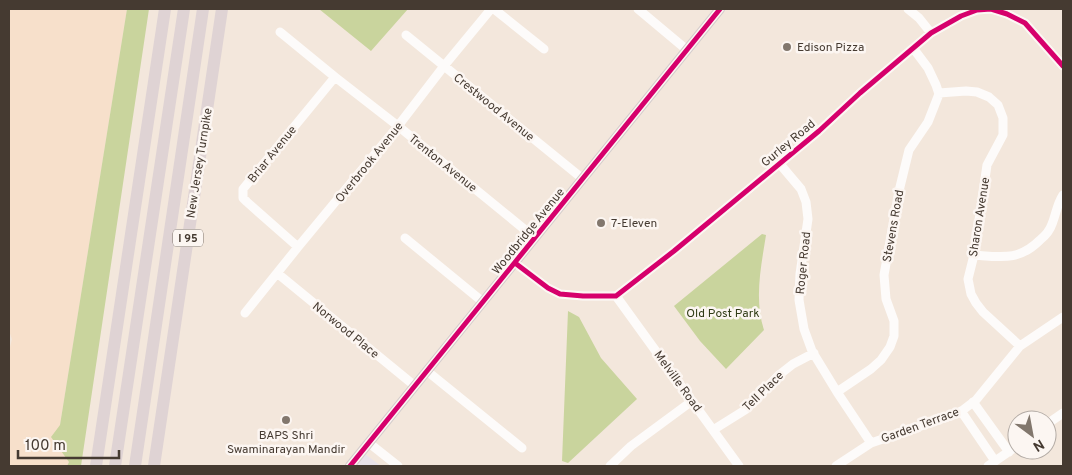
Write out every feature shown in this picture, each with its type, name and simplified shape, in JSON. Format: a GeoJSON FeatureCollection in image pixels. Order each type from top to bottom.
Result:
{"type":"FeatureCollection","features":[{"type":"Feature","properties":{"kind":"highway"},"geometry":{"type":"LineString","coordinates":[[96,466],[165,9]]}},
{"type":"Feature","properties":{"kind":"highway"},"geometry":{"type":"LineString","coordinates":[[115,466],[184,9]]}},
{"type":"Feature","properties":{"kind":"highway","name":"New Jersey Turnpike"},"geometry":{"type":"LineString","coordinates":[[135,466],[203,9]]}},
{"type":"Feature","properties":{"kind":"highway","name":"New Jersey Turnpike"},"geometry":{"type":"LineString","coordinates":[[154,466],[222,9]]}},
{"type":"Feature","properties":{"kind":"main road","name":"Woodbridge Avenue"},"geometry":{"type":"LineString","coordinates":[[350,466],[720,9]]}},
{"type":"Feature","properties":{"kind":"street"},"geometry":{"type":"LineString","coordinates":[[492,9],[544,49]]}},
{"type":"Feature","properties":{"kind":"street","name":"Overbrook Avenue"},"geometry":{"type":"LineString","coordinates":[[245,314],[492,9]]}},
{"type":"Feature","properties":{"kind":"street"},"geometry":{"type":"LineString","coordinates":[[638,9],[687,50]]}},
{"type":"Feature","properties":{"kind":"street"},"geometry":{"type":"LineString","coordinates":[[908,9],[920,18],[931,33]]}},
{"type":"Feature","properties":{"kind":"street","name":"Gurley Road"},"geometry":{"type":"LineString","coordinates":[[616,296],[674,251],[819,131],[860,93],[931,33],[961,16],[977,10],[990,9],[1008,14],[1025,22],[1063,66]]}},
{"type":"Feature","properties":{"kind":"street","name":"Trenton Avenue"},"geometry":{"type":"LineString","coordinates":[[280,32],[535,238]]}},
{"type":"Feature","properties":{"kind":"street","name":"Crestwood Avenue"},"geometry":{"type":"LineString","coordinates":[[406,35],[582,179]]}},
{"type":"Feature","properties":{"kind":"street"},"geometry":{"type":"LineString","coordinates":[[913,48],[928,68],[939,93]]}},
{"type":"Feature","properties":{"kind":"street","name":"Briar Avenue"},"geometry":{"type":"LineString","coordinates":[[298,247],[243,198],[243,189],[335,77]]}},
{"type":"Feature","properties":{"kind":"street","name":"Sharon Avenue"},"geometry":{"type":"LineString","coordinates":[[939,93],[966,90],[977,92],[989,97],[998,105],[1003,118],[1003,135],[987,165],[974,255],[968,279],[976,303],[983,312],[1020,346]]}},
{"type":"Feature","properties":{"kind":"street","name":"Stevens Road"},"geometry":{"type":"LineString","coordinates":[[837,392],[871,370],[890,347],[894,336],[894,321],[886,298],[884,275],[899,190],[909,150],[928,122],[939,93]]}},
{"type":"Feature","properties":{"kind":"street","name":"Roger Road"},"geometry":{"type":"LineString","coordinates":[[780,163],[801,189],[806,202],[808,219],[800,274],[799,300],[804,328],[814,354],[872,443]]}},
{"type":"Feature","properties":{"kind":"street"},"geometry":{"type":"LineString","coordinates":[[974,255],[1010,256],[1024,253],[1043,237],[1052,226],[1063,195]]}},
{"type":"Feature","properties":{"kind":"street"},"geometry":{"type":"LineString","coordinates":[[405,238],[483,302]]}},
{"type":"Feature","properties":{"kind":"street"},"geometry":{"type":"LineString","coordinates":[[515,263],[548,288],[560,294],[616,296]]}},
{"type":"Feature","properties":{"kind":"street","name":"Norwood Place"},"geometry":{"type":"LineString","coordinates":[[277,273],[415,386]]}},
{"type":"Feature","properties":{"kind":"street","name":"Melville Road"},"geometry":{"type":"LineString","coordinates":[[616,296],[739,466]]}},
{"type":"Feature","properties":{"kind":"street","name":"Garden Terrace"},"geometry":{"type":"LineString","coordinates":[[836,466],[872,443],[961,411],[976,400],[1020,346],[1063,317]]}},
{"type":"Feature","properties":{"kind":"street","name":"Tell Place"},"geometry":{"type":"LineString","coordinates":[[713,430],[745,410],[779,375],[793,364],[814,354]]}},
{"type":"Feature","properties":{"kind":"street"},"geometry":{"type":"LineString","coordinates":[[427,371],[522,448]]}},
{"type":"Feature","properties":{"kind":"street"},"geometry":{"type":"LineString","coordinates":[[610,466],[631,446],[692,401]]}},
{"type":"Feature","properties":{"kind":"street"},"geometry":{"type":"LineString","coordinates":[[973,402],[1007,442]]}},
{"type":"Feature","properties":{"kind":"street"},"geometry":{"type":"LineString","coordinates":[[961,411],[992,464],[1007,453]]}},
{"type":"Feature","properties":{"kind":"street"},"geometry":{"type":"LineString","coordinates":[[369,443],[398,466]]}},
{"type":"Feature","properties":{"kind":"shaded area"},"geometry":{"type":"Polygon","coordinates":[[[9,9],[127,9],[60,425],[69,462],[67,466],[9,466],[9,351],[12,339],[9,331],[9,9]]]}},
{"type":"Feature","properties":{"kind":"shaded area"},"geometry":{"type":"Polygon","coordinates":[[[365,454],[381,466],[355,466],[365,454]]]}},
{"type":"Feature","properties":{"kind":"green space"},"geometry":{"type":"Polygon","coordinates":[[[127,9],[149,9],[81,466],[67,466],[69,462],[51,437],[60,425],[127,9]]]}},
{"type":"Feature","properties":{"kind":"green space"},"geometry":{"type":"Polygon","coordinates":[[[319,9],[408,9],[371,51],[319,9]]]}},
{"type":"Feature","properties":{"kind":"green space","name":"Old Post Park"},"geometry":{"type":"Polygon","coordinates":[[[762,234],[766,235],[759,307],[764,330],[726,369],[700,341],[674,306],[762,234]]]}},
{"type":"Feature","properties":{"kind":"green space"},"geometry":{"type":"Polygon","coordinates":[[[568,311],[579,317],[601,358],[637,399],[568,463],[562,461],[568,311]]]}},
{"type":"Feature","properties":{"kind":"cycle path"},"geometry":{"type":"LineString","coordinates":[[350,466],[720,9]]}},
{"type":"Feature","properties":{"kind":"cycle path"},"geometry":{"type":"LineString","coordinates":[[515,263],[548,288],[560,294],[616,296],[674,251],[819,131],[860,93],[931,33],[961,16],[977,10],[991,9],[1025,23],[1063,66]]}},
{"type":"Feature","properties":{"kind":"place","name":"Edison Pizza"},"geometry":{"type":"Point","coordinates":[787,47]}},
{"type":"Feature","properties":{"kind":"place","name":"7-Eleven"},"geometry":{"type":"Point","coordinates":[601,223]}},
{"type":"Feature","properties":{"kind":"place","name":"BAPS Shri Swaminarayan Mandir"},"geometry":{"type":"Point","coordinates":[286,420]}}]}
